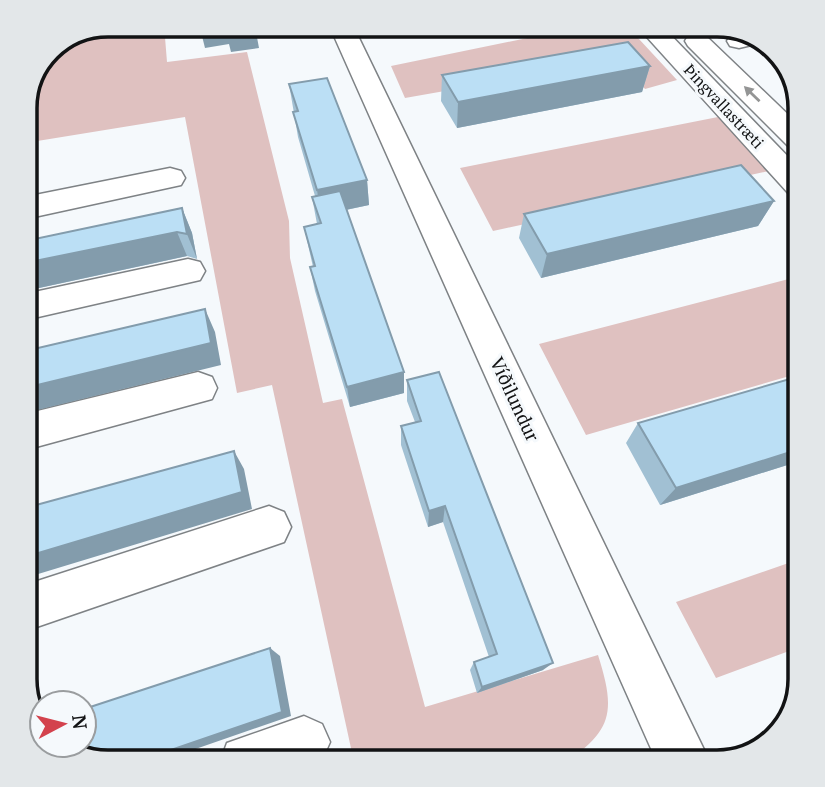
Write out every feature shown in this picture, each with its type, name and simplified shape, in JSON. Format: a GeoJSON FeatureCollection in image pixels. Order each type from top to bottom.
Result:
{"type":"FeatureCollection","features":[{"type":"Feature","properties":{"kind":"street","name":"Víðilundur"},"geometry":{"type":"LineString","coordinates":[[346,37],[678,750]]}},
{"type":"Feature","properties":{"kind":"street","name":"Þingvallastræti"},"geometry":{"type":"LineString","coordinates":[[659,37],[788,174]]}},
{"type":"Feature","properties":{"kind":"street","name":"Þingvallastræti"},"geometry":{"type":"LineString","coordinates":[[692,37],[788,130]]}},
{"type":"Feature","properties":{"kind":"street"},"geometry":{"type":"LineString","coordinates":[[37,206],[170,178]]}},
{"type":"Feature","properties":{"kind":"street"},"geometry":{"type":"LineString","coordinates":[[37,304],[188,271]]}},
{"type":"Feature","properties":{"kind":"street"},"geometry":{"type":"LineString","coordinates":[[37,429],[198,388]]}},
{"type":"Feature","properties":{"kind":"street"},"geometry":{"type":"LineString","coordinates":[[37,604],[268,527]]}},
{"type":"Feature","properties":{"kind":"street"},"geometry":{"type":"LineString","coordinates":[[281,750],[304,742]]}},
{"type":"Feature","properties":{"kind":"shaded area"},"geometry":{"type":"Polygon","coordinates":[[[99,37],[165,37],[167,62],[247,52],[289,221],[290,258],[323,403],[342,399],[425,707],[598,655],[607,690],[606,717],[594,739],[582,750],[351,750],[272,385],[237,393],[185,117],[37,141],[39,90],[51,65],[72,46],[99,37]]]}},
{"type":"Feature","properties":{"kind":"shaded area"},"geometry":{"type":"Polygon","coordinates":[[[532,37],[637,37],[677,80],[645,89],[621,60],[405,98],[391,66],[532,37]]]}},
{"type":"Feature","properties":{"kind":"shaded area"},"geometry":{"type":"Polygon","coordinates":[[[718,117],[769,171],[493,231],[460,168],[718,117]]]}},
{"type":"Feature","properties":{"kind":"shaded area"},"geometry":{"type":"Polygon","coordinates":[[[788,279],[788,376],[586,435],[539,344],[788,279]]]}},
{"type":"Feature","properties":{"kind":"shaded area"},"geometry":{"type":"Polygon","coordinates":[[[788,563],[788,651],[716,678],[676,602],[788,563]]]}},
{"type":"Feature","properties":{"kind":"building"},"geometry":{"type":"Polygon","coordinates":[[[628,42],[650,66],[458,102],[442,75],[628,42]]]}},
{"type":"Feature","properties":{"kind":"building"},"geometry":{"type":"Polygon","coordinates":[[[327,78],[367,180],[317,190],[293,112],[298,111],[289,84],[327,78]]]}},
{"type":"Feature","properties":{"kind":"building"},"geometry":{"type":"Polygon","coordinates":[[[741,165],[774,201],[547,254],[524,214],[741,165]]]}},
{"type":"Feature","properties":{"kind":"building"},"geometry":{"type":"Polygon","coordinates":[[[340,191],[404,372],[347,387],[310,267],[315,266],[304,227],[321,223],[312,197],[340,191]]]}},
{"type":"Feature","properties":{"kind":"building"},"geometry":{"type":"Polygon","coordinates":[[[182,208],[187,234],[177,232],[37,261],[37,238],[182,208]]]}},
{"type":"Feature","properties":{"kind":"building"},"geometry":{"type":"Polygon","coordinates":[[[205,309],[211,343],[37,385],[37,348],[205,309]]]}},
{"type":"Feature","properties":{"kind":"building"},"geometry":{"type":"Polygon","coordinates":[[[439,372],[553,663],[482,687],[474,662],[497,654],[445,506],[429,511],[401,426],[421,421],[407,380],[439,372]]]}},
{"type":"Feature","properties":{"kind":"building"},"geometry":{"type":"Polygon","coordinates":[[[788,379],[788,453],[676,488],[638,423],[788,379]]]}},
{"type":"Feature","properties":{"kind":"building"},"geometry":{"type":"Polygon","coordinates":[[[234,451],[242,492],[37,553],[37,505],[234,451]]]}},
{"type":"Feature","properties":{"kind":"building"},"geometry":{"type":"Polygon","coordinates":[[[270,648],[282,712],[171,750],[98,749],[98,704],[270,648]]]}}]}
